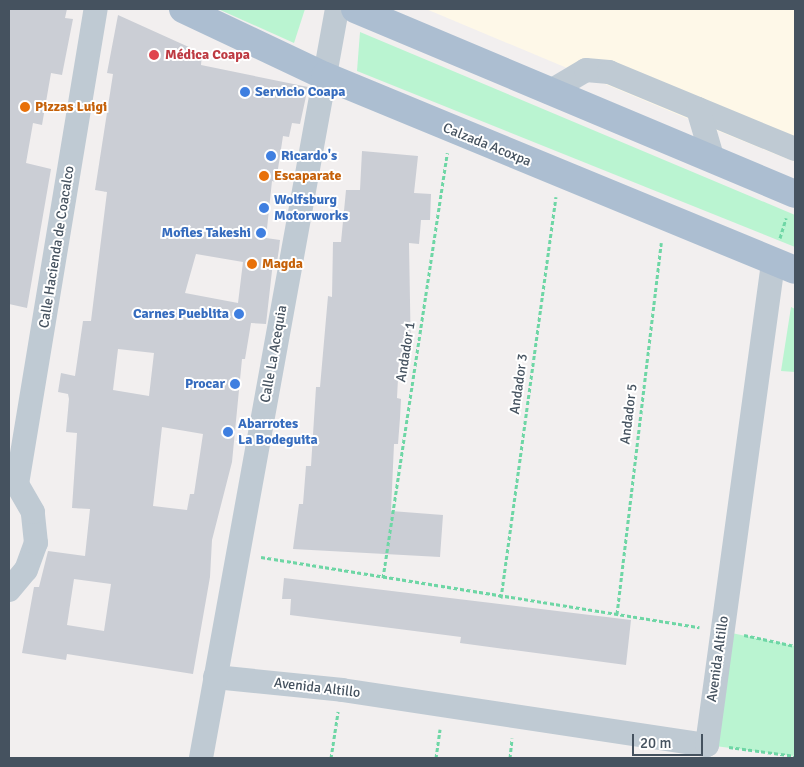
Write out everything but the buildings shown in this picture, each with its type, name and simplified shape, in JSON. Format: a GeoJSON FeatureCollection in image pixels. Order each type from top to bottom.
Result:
{"type":"FeatureCollection","features":[{"type":"Feature","properties":{"kind":"main road","name":"Calzada Acoxpa"},"geometry":{"type":"LineString","coordinates":[[183,9],[325,76],[450,130],[784,266]]}},
{"type":"Feature","properties":{"kind":"main road"},"geometry":{"type":"LineString","coordinates":[[355,9],[549,92],[795,193]]}},
{"type":"Feature","properties":{"kind":"street","name":"Calle Hacienda de Coacalco"},"geometry":{"type":"LineString","coordinates":[[9,590],[26,570],[36,543],[33,512],[13,486],[96,9]]}},
{"type":"Feature","properties":{"kind":"street","name":"Calle La Acequia"},"geometry":{"type":"LineString","coordinates":[[200,758],[337,9]]}},
{"type":"Feature","properties":{"kind":"street"},"geometry":{"type":"LineString","coordinates":[[549,92],[586,70],[609,72],[795,149]]}},
{"type":"Feature","properties":{"kind":"street"},"geometry":{"type":"LineString","coordinates":[[698,109],[713,160]]}},
{"type":"Feature","properties":{"kind":"street","name":"Avenida Altillo"},"geometry":{"type":"LineString","coordinates":[[215,677],[342,690],[707,744],[722,630],[784,266]]}},
{"type":"Feature","properties":{"kind":"path","name":"Andador 1"},"geometry":{"type":"LineString","coordinates":[[384,578],[450,130]]}},
{"type":"Feature","properties":{"kind":"path","name":"Andador 3"},"geometry":{"type":"LineString","coordinates":[[501,598],[559,174]]}},
{"type":"Feature","properties":{"kind":"path"},"geometry":{"type":"LineString","coordinates":[[784,266],[795,193]]}},
{"type":"Feature","properties":{"kind":"path","name":"Andador 5"},"geometry":{"type":"LineString","coordinates":[[617,614],[664,216]]}},
{"type":"Feature","properties":{"kind":"path"},"geometry":{"type":"LineString","coordinates":[[238,554],[501,598],[722,630],[795,646]]}},
{"type":"Feature","properties":{"kind":"path"},"geometry":{"type":"LineString","coordinates":[[331,758],[342,690]]}},
{"type":"Feature","properties":{"kind":"path"},"geometry":{"type":"LineString","coordinates":[[436,758],[443,705]]}},
{"type":"Feature","properties":{"kind":"path"},"geometry":{"type":"LineString","coordinates":[[707,744],[795,756]]}},
{"type":"Feature","properties":{"kind":"shaded area"},"geometry":{"type":"Polygon","coordinates":[[[426,9],[795,9],[795,162],[679,115],[426,9]]]}},
{"type":"Feature","properties":{"kind":"green space"},"geometry":{"type":"Polygon","coordinates":[[[218,9],[305,9],[294,43],[218,9]]]}},
{"type":"Feature","properties":{"kind":"green space"},"geometry":{"type":"Polygon","coordinates":[[[360,32],[795,215],[795,247],[357,71],[360,32]]]}},
{"type":"Feature","properties":{"kind":"green space"},"geometry":{"type":"Polygon","coordinates":[[[791,307],[795,309],[795,372],[781,371],[791,307]]]}},
{"type":"Feature","properties":{"kind":"green space"},"geometry":{"type":"Polygon","coordinates":[[[722,631],[795,646],[795,756],[707,745],[722,631]]]}},
{"type":"Feature","properties":{"kind":"place","name":"Médica Coapa"},"geometry":{"type":"Point","coordinates":[154,55]}},
{"type":"Feature","properties":{"kind":"place","name":"Servicio Coapa"},"geometry":{"type":"Point","coordinates":[245,92]}},
{"type":"Feature","properties":{"kind":"place","name":"Pizzas Luigi"},"geometry":{"type":"Point","coordinates":[25,107]}},
{"type":"Feature","properties":{"kind":"place","name":"Ricardo's"},"geometry":{"type":"Point","coordinates":[271,156]}},
{"type":"Feature","properties":{"kind":"place","name":"Escaparate"},"geometry":{"type":"Point","coordinates":[264,176]}},
{"type":"Feature","properties":{"kind":"place","name":"Wolfsburg Motorworks"},"geometry":{"type":"Point","coordinates":[264,208]}},
{"type":"Feature","properties":{"kind":"place","name":"Mofles Takeshi"},"geometry":{"type":"Point","coordinates":[261,233]}},
{"type":"Feature","properties":{"kind":"place","name":"Magda"},"geometry":{"type":"Point","coordinates":[252,264]}},
{"type":"Feature","properties":{"kind":"place","name":"Carnes Pueblita"},"geometry":{"type":"Point","coordinates":[239,314]}},
{"type":"Feature","properties":{"kind":"place","name":"Procar"},"geometry":{"type":"Point","coordinates":[235,384]}},
{"type":"Feature","properties":{"kind":"place","name":"Abarrotes La Bodeguita"},"geometry":{"type":"Point","coordinates":[228,432]}}]}
